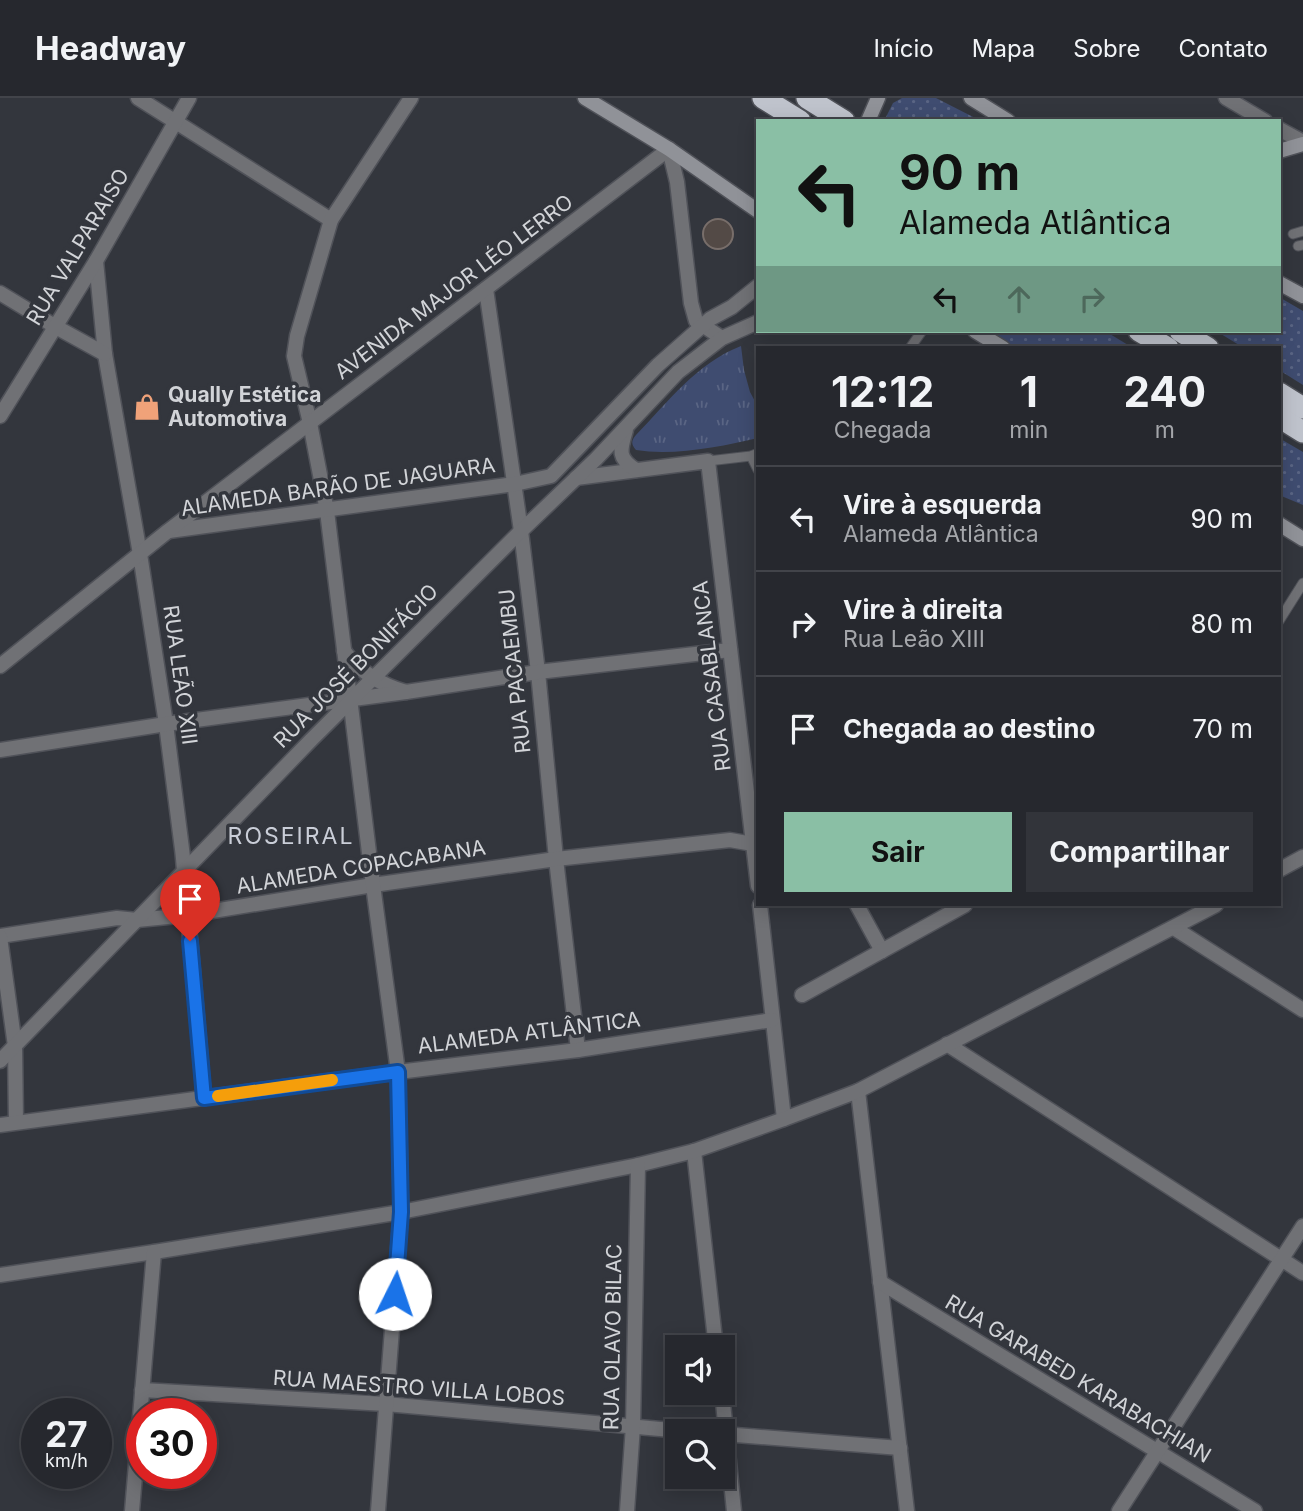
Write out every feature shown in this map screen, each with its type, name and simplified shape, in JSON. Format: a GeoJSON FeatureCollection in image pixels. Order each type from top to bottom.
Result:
{"type":"FeatureCollection","features":[{"type":"Feature","properties":{"kind":"highway"},"geometry":{"type":"LineString","coordinates":[[763,98],[797,119]]}},
{"type":"Feature","properties":{"kind":"highway"},"geometry":{"type":"LineString","coordinates":[[807,98],[841,119]]}},
{"type":"Feature","properties":{"kind":"highway"},"geometry":{"type":"LineString","coordinates":[[1142,333],[1165,346]]}},
{"type":"Feature","properties":{"kind":"highway"},"geometry":{"type":"LineString","coordinates":[[1184,333],[1205,346]]}},
{"type":"Feature","properties":{"kind":"highway"},"geometry":{"type":"LineString","coordinates":[[1281,394],[1303,408]]}},
{"type":"Feature","properties":{"kind":"highway"},"geometry":{"type":"LineString","coordinates":[[1281,418],[1303,432]]}},
{"type":"Feature","properties":{"kind":"main road"},"geometry":{"type":"LineString","coordinates":[[585,98],[669,149],[756,210]]}},
{"type":"Feature","properties":{"kind":"main road"},"geometry":{"type":"LineString","coordinates":[[971,98],[1005,119]]}},
{"type":"Feature","properties":{"kind":"main road"},"geometry":{"type":"LineString","coordinates":[[869,119],[877,100]]}},
{"type":"Feature","properties":{"kind":"main road"},"geometry":{"type":"LineString","coordinates":[[1281,150],[1303,143]]}},
{"type":"Feature","properties":{"kind":"main road"},"geometry":{"type":"LineString","coordinates":[[1281,284],[1303,296]]}},
{"type":"Feature","properties":{"kind":"main road"},"geometry":{"type":"LineString","coordinates":[[978,333],[1000,346]]}},
{"type":"Feature","properties":{"kind":"main road"},"geometry":{"type":"LineString","coordinates":[[1281,525],[1303,539]]}},
{"type":"Feature","properties":{"kind":"street"},"geometry":{"type":"LineString","coordinates":[[138,98],[331,220]]}},
{"type":"Feature","properties":{"kind":"street","name":"RUA VALPARAISO"},"geometry":{"type":"LineString","coordinates":[[0,416],[96,261],[189,98]]}},
{"type":"Feature","properties":{"kind":"street"},"geometry":{"type":"LineString","coordinates":[[378,1511],[401,1212],[398,1072],[327,511],[310,423],[293,356],[331,220],[411,98]]}},
{"type":"Feature","properties":{"kind":"street"},"geometry":{"type":"LineString","coordinates":[[1226,98],[1262,119]]}},
{"type":"Feature","properties":{"kind":"street"},"geometry":{"type":"LineString","coordinates":[[1281,130],[1303,143]]}},
{"type":"Feature","properties":{"kind":"street"},"geometry":{"type":"LineString","coordinates":[[669,149],[677,182],[691,303],[696,321],[722,338]]}},
{"type":"Feature","properties":{"kind":"street","name":"AVENIDA MAJOR LÉO LERRO"},"geometry":{"type":"LineString","coordinates":[[0,666],[168,531],[669,149]]}},
{"type":"Feature","properties":{"kind":"street","name":"RUA LEÃO XIII"},"geometry":{"type":"LineString","coordinates":[[96,261],[105,354],[140,554],[185,870],[184,894],[204,1098]]}},
{"type":"Feature","properties":{"kind":"street"},"geometry":{"type":"LineString","coordinates":[[514,484],[551,476],[658,365],[702,326],[756,288]]}},
{"type":"Feature","properties":{"kind":"street","name":"RUA PACAEMBU"},"geometry":{"type":"LineString","coordinates":[[486,289],[521,531],[578,1050]]}},
{"type":"Feature","properties":{"kind":"street"},"geometry":{"type":"LineString","coordinates":[[0,293],[105,354]]}},
{"type":"Feature","properties":{"kind":"street","name":"RUA JOSÉ BONIFÁCIO"},"geometry":{"type":"LineString","coordinates":[[0,1061],[350,701],[576,478],[678,372],[722,338],[756,323]]}},
{"type":"Feature","properties":{"kind":"street"},"geometry":{"type":"LineString","coordinates":[[627,426],[621,449],[622,457],[626,464],[636,471]]}},
{"type":"Feature","properties":{"kind":"street"},"geometry":{"type":"LineString","coordinates":[[576,478],[708,461]]}},
{"type":"Feature","properties":{"kind":"street","name":"RUA CASABLANCA"},"geometry":{"type":"LineString","coordinates":[[708,461],[755,844]]}},
{"type":"Feature","properties":{"kind":"street","name":"ALAMEDA BARÃO DE JAGUARA"},"geometry":{"type":"LineString","coordinates":[[168,531],[514,484]]}},
{"type":"Feature","properties":{"kind":"street"},"geometry":{"type":"LineString","coordinates":[[0,750],[538,672],[730,650]]}},
{"type":"Feature","properties":{"kind":"street"},"geometry":{"type":"LineString","coordinates":[[344,652],[373,678],[406,692]]}},
{"type":"Feature","properties":{"kind":"street","name":"ALAMEDA COPACABANA"},"geometry":{"type":"LineString","coordinates":[[730,841],[755,827]]}},
{"type":"Feature","properties":{"kind":"street","name":"ALAMEDA COPACABANA"},"geometry":{"type":"LineString","coordinates":[[0,937],[117,918],[137,920],[188,915],[556,859],[730,841],[755,844]]}},
{"type":"Feature","properties":{"kind":"street"},"geometry":{"type":"LineString","coordinates":[[1281,869],[1303,857]]}},
{"type":"Feature","properties":{"kind":"street"},"geometry":{"type":"LineString","coordinates":[[760,906],[784,1119]]}},
{"type":"Feature","properties":{"kind":"street"},"geometry":{"type":"LineString","coordinates":[[858,906],[882,951]]}},
{"type":"Feature","properties":{"kind":"street"},"geometry":{"type":"LineString","coordinates":[[802,995],[963,906]]}},
{"type":"Feature","properties":{"kind":"street"},"geometry":{"type":"LineString","coordinates":[[0,1275],[401,1212],[638,1165],[694,1151],[858,1091],[1214,906]]}},
{"type":"Feature","properties":{"kind":"street"},"geometry":{"type":"LineString","coordinates":[[1174,928],[1303,1010]]}},
{"type":"Feature","properties":{"kind":"street"},"geometry":{"type":"LineString","coordinates":[[0,937],[15,1046],[16,1122]]}},
{"type":"Feature","properties":{"kind":"street","name":"ALAMEDA ATLÂNTICA"},"geometry":{"type":"LineString","coordinates":[[0,1125],[578,1050],[772,1020]]}},
{"type":"Feature","properties":{"kind":"street"},"geometry":{"type":"LineString","coordinates":[[947,1044],[1303,1273]]}},
{"type":"Feature","properties":{"kind":"street"},"geometry":{"type":"LineString","coordinates":[[858,1091],[908,1511]]}},
{"type":"Feature","properties":{"kind":"street"},"geometry":{"type":"LineString","coordinates":[[694,1151],[715,1335]]}},
{"type":"Feature","properties":{"kind":"street","name":"RUA OLAVO BILAC"},"geometry":{"type":"LineString","coordinates":[[627,1511],[633,1426],[638,1165]]}},
{"type":"Feature","properties":{"kind":"street"},"geometry":{"type":"LineString","coordinates":[[1119,1511],[1303,1226]]}},
{"type":"Feature","properties":{"kind":"street"},"geometry":{"type":"LineString","coordinates":[[132,1511],[154,1252]]}},
{"type":"Feature","properties":{"kind":"street","name":"RUA GARABED KARABACHIAN"},"geometry":{"type":"LineString","coordinates":[[880,1282],[1255,1511]]}},
{"type":"Feature","properties":{"kind":"street","name":"RUA MAESTRO VILLA LOBOS"},"geometry":{"type":"LineString","coordinates":[[142,1390],[386,1405],[665,1429]]}},
{"type":"Feature","properties":{"kind":"street"},"geometry":{"type":"LineString","coordinates":[[735,1435],[900,1448]]}},
{"type":"Feature","properties":{"kind":"street"},"geometry":{"type":"LineString","coordinates":[[731,1489],[734,1511]]}},
{"type":"Feature","properties":{"kind":"lane"},"geometry":{"type":"LineString","coordinates":[[708,461],[754,455]]}},
{"type":"Feature","properties":{"kind":"lane"},"geometry":{"type":"LineString","coordinates":[[1281,618],[1303,583]]}},
{"type":"Feature","properties":{"kind":"green space"},"geometry":{"type":"Polygon","coordinates":[[[902,98],[936,98],[977,119],[885,119],[893,103],[902,98]]]}},
{"type":"Feature","properties":{"kind":"green space"},"geometry":{"type":"Polygon","coordinates":[[[1281,298],[1303,311],[1303,385],[1281,371],[1281,346],[1241,346],[1219,333],[1281,333],[1281,298]]]}},
{"type":"Feature","properties":{"kind":"green space"},"geometry":{"type":"Polygon","coordinates":[[[991,333],[1108,333],[1130,346],[1012,346],[991,333]]]}},
{"type":"Feature","properties":{"kind":"green space"},"geometry":{"type":"Polygon","coordinates":[[[741,346],[744,370],[756,403],[756,438],[681,451],[636,450],[632,442],[634,437],[684,384],[725,353],[741,346]]]}},
{"type":"Feature","properties":{"kind":"green space"},"geometry":{"type":"Polygon","coordinates":[[[1281,439],[1303,452],[1303,505],[1281,496],[1281,439]]]}},
{"type":"Feature","properties":{"kind":"building"},"geometry":{"type":"Polygon","coordinates":[[[718,219],[724,220],[732,228],[732,240],[724,248],[718,249],[712,248],[704,240],[703,234],[704,228],[712,220],[718,219]]]}},
{"type":"Feature","properties":{"kind":"slow traffic"},"geometry":{"type":"LineString","coordinates":[[218,1096],[332,1080]]}},
{"type":"Feature","properties":{"kind":"place","name":"Qually Estética Automotiva"},"geometry":{"type":"Point","coordinates":[147,407]}},
{"type":"Feature","properties":{"kind":"district","name":"ROSEIRAL"},"geometry":{"type":"Point","coordinates":[291,836]}},
{"type":"Feature","properties":{"kind":"route"},"geometry":{"type":"LineString","coordinates":[[190,941],[204,1098],[398,1072],[401,1212],[395,1294]]}}]}
